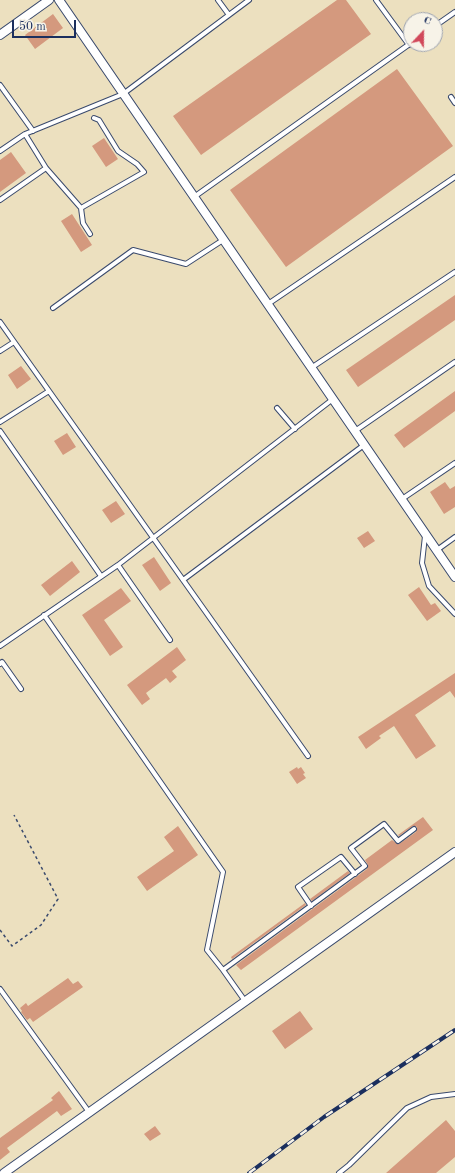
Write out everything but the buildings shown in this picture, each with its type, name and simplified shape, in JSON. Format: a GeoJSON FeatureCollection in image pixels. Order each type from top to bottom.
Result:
{"type":"FeatureCollection","features":[{"type":"Feature","properties":{"kind":"street"},"geometry":{"type":"LineString","coordinates":[[0,35],[49,0]]}},
{"type":"Feature","properties":{"kind":"street"},"geometry":{"type":"LineString","coordinates":[[59,0],[455,577]]}},
{"type":"Feature","properties":{"kind":"street"},"geometry":{"type":"LineString","coordinates":[[4,1173],[245,1002],[383,898],[455,852]]}},
{"type":"Feature","properties":{"kind":"lane"},"geometry":{"type":"LineString","coordinates":[[218,0],[229,15]]}},
{"type":"Feature","properties":{"kind":"lane"},"geometry":{"type":"LineString","coordinates":[[0,151],[25,134],[123,94],[249,0]]}},
{"type":"Feature","properties":{"kind":"lane"},"geometry":{"type":"LineString","coordinates":[[376,0],[403,35]]}},
{"type":"Feature","properties":{"kind":"lane"},"geometry":{"type":"LineString","coordinates":[[443,20],[455,12]]}},
{"type":"Feature","properties":{"kind":"lane"},"geometry":{"type":"LineString","coordinates":[[194,197],[403,49]]}},
{"type":"Feature","properties":{"kind":"lane"},"geometry":{"type":"LineString","coordinates":[[0,85],[33,131]]}},
{"type":"Feature","properties":{"kind":"lane"},"geometry":{"type":"LineString","coordinates":[[451,97],[455,103]]}},
{"type":"Feature","properties":{"kind":"lane"},"geometry":{"type":"LineString","coordinates":[[81,208],[144,172],[137,164],[118,151],[99,120],[94,118]]}},
{"type":"Feature","properties":{"kind":"lane"},"geometry":{"type":"LineString","coordinates":[[25,134],[46,168],[81,208],[83,223],[90,234]]}},
{"type":"Feature","properties":{"kind":"lane"},"geometry":{"type":"LineString","coordinates":[[0,200],[46,168]]}},
{"type":"Feature","properties":{"kind":"lane"},"geometry":{"type":"LineString","coordinates":[[268,304],[455,177]]}},
{"type":"Feature","properties":{"kind":"lane"},"geometry":{"type":"LineString","coordinates":[[53,308],[133,250],[186,264],[223,240]]}},
{"type":"Feature","properties":{"kind":"lane"},"geometry":{"type":"LineString","coordinates":[[311,368],[455,272]]}},
{"type":"Feature","properties":{"kind":"lane"},"geometry":{"type":"LineString","coordinates":[[0,322],[308,756]]}},
{"type":"Feature","properties":{"kind":"lane"},"geometry":{"type":"LineString","coordinates":[[0,351],[14,342]]}},
{"type":"Feature","properties":{"kind":"lane"},"geometry":{"type":"LineString","coordinates":[[355,431],[455,362]]}},
{"type":"Feature","properties":{"kind":"lane"},"geometry":{"type":"LineString","coordinates":[[0,422],[49,391]]}},
{"type":"Feature","properties":{"kind":"lane"},"geometry":{"type":"LineString","coordinates":[[0,646],[118,565],[333,399]]}},
{"type":"Feature","properties":{"kind":"lane"},"geometry":{"type":"LineString","coordinates":[[277,408],[295,429]]}},
{"type":"Feature","properties":{"kind":"lane"},"geometry":{"type":"LineString","coordinates":[[0,431],[101,576]]}},
{"type":"Feature","properties":{"kind":"lane"},"geometry":{"type":"LineString","coordinates":[[183,580],[364,445]]}},
{"type":"Feature","properties":{"kind":"lane"},"geometry":{"type":"LineString","coordinates":[[402,499],[455,462]]}},
{"type":"Feature","properties":{"kind":"lane"},"geometry":{"type":"LineString","coordinates":[[426,534],[422,563],[429,586],[455,614]]}},
{"type":"Feature","properties":{"kind":"lane"},"geometry":{"type":"LineString","coordinates":[[437,550],[455,537]]}},
{"type":"Feature","properties":{"kind":"lane"},"geometry":{"type":"LineString","coordinates":[[118,565],[170,640]]}},
{"type":"Feature","properties":{"kind":"lane"},"geometry":{"type":"LineString","coordinates":[[44,615],[223,872],[207,950],[245,1002]]}},
{"type":"Feature","properties":{"kind":"lane"},"geometry":{"type":"LineString","coordinates":[[0,664],[2,662],[21,689]]}},
{"type":"Feature","properties":{"kind":"lane"},"geometry":{"type":"LineString","coordinates":[[223,970],[365,866],[351,848],[384,824],[398,841],[414,829]]}},
{"type":"Feature","properties":{"kind":"lane"},"geometry":{"type":"LineString","coordinates":[[311,906],[298,887],[341,857],[355,874]]}},
{"type":"Feature","properties":{"kind":"lane"},"geometry":{"type":"LineString","coordinates":[[0,989],[89,1113]]}},
{"type":"Feature","properties":{"kind":"lane"},"geometry":{"type":"LineString","coordinates":[[339,1173],[407,1108],[431,1097],[455,1094]]}},
{"type":"Feature","properties":{"kind":"path"},"geometry":{"type":"LineString","coordinates":[[0,930],[12,946],[41,925],[58,899],[14,814]]}},
{"type":"Feature","properties":{"kind":"railway"},"geometry":{"type":"LineString","coordinates":[[249,1173],[324,1117],[455,1030]]}}]}
